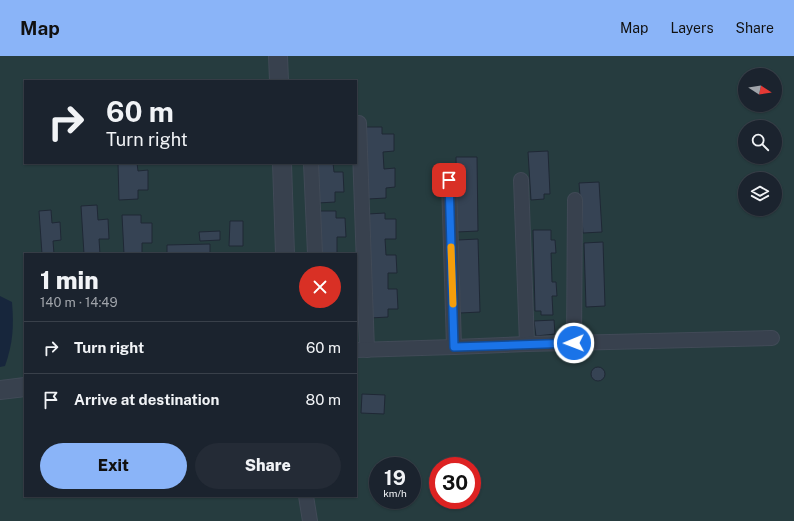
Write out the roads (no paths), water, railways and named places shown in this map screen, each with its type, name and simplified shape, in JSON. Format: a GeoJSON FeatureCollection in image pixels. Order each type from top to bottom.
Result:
{"type":"FeatureCollection","features":[{"type":"Feature","properties":{"kind":"street"},"geometry":{"type":"LineString","coordinates":[[278,56],[279,80]]}},
{"type":"Feature","properties":{"kind":"street"},"geometry":{"type":"LineString","coordinates":[[358,124],[362,350],[772,338]]}},
{"type":"Feature","properties":{"kind":"street"},"geometry":{"type":"LineString","coordinates":[[282,164],[285,253]]}},
{"type":"Feature","properties":{"kind":"street"},"geometry":{"type":"LineString","coordinates":[[311,164],[315,253]]}},
{"type":"Feature","properties":{"kind":"street"},"geometry":{"type":"LineString","coordinates":[[449,180],[454,347]]}},
{"type":"Feature","properties":{"kind":"street"},"geometry":{"type":"LineString","coordinates":[[521,180],[527,344]]}},
{"type":"Feature","properties":{"kind":"street"},"geometry":{"type":"LineString","coordinates":[[574,343],[575,200]]}},
{"type":"Feature","properties":{"kind":"street"},"geometry":{"type":"LineString","coordinates":[[0,390],[24,387]]}},
{"type":"Feature","properties":{"kind":"street"},"geometry":{"type":"LineString","coordinates":[[306,497],[310,521]]}},
{"type":"Feature","properties":{"kind":"water"},"geometry":{"type":"Polygon","coordinates":[[[0,296],[12,302],[13,319],[8,358],[5,366],[0,367],[0,296]]]}}]}
